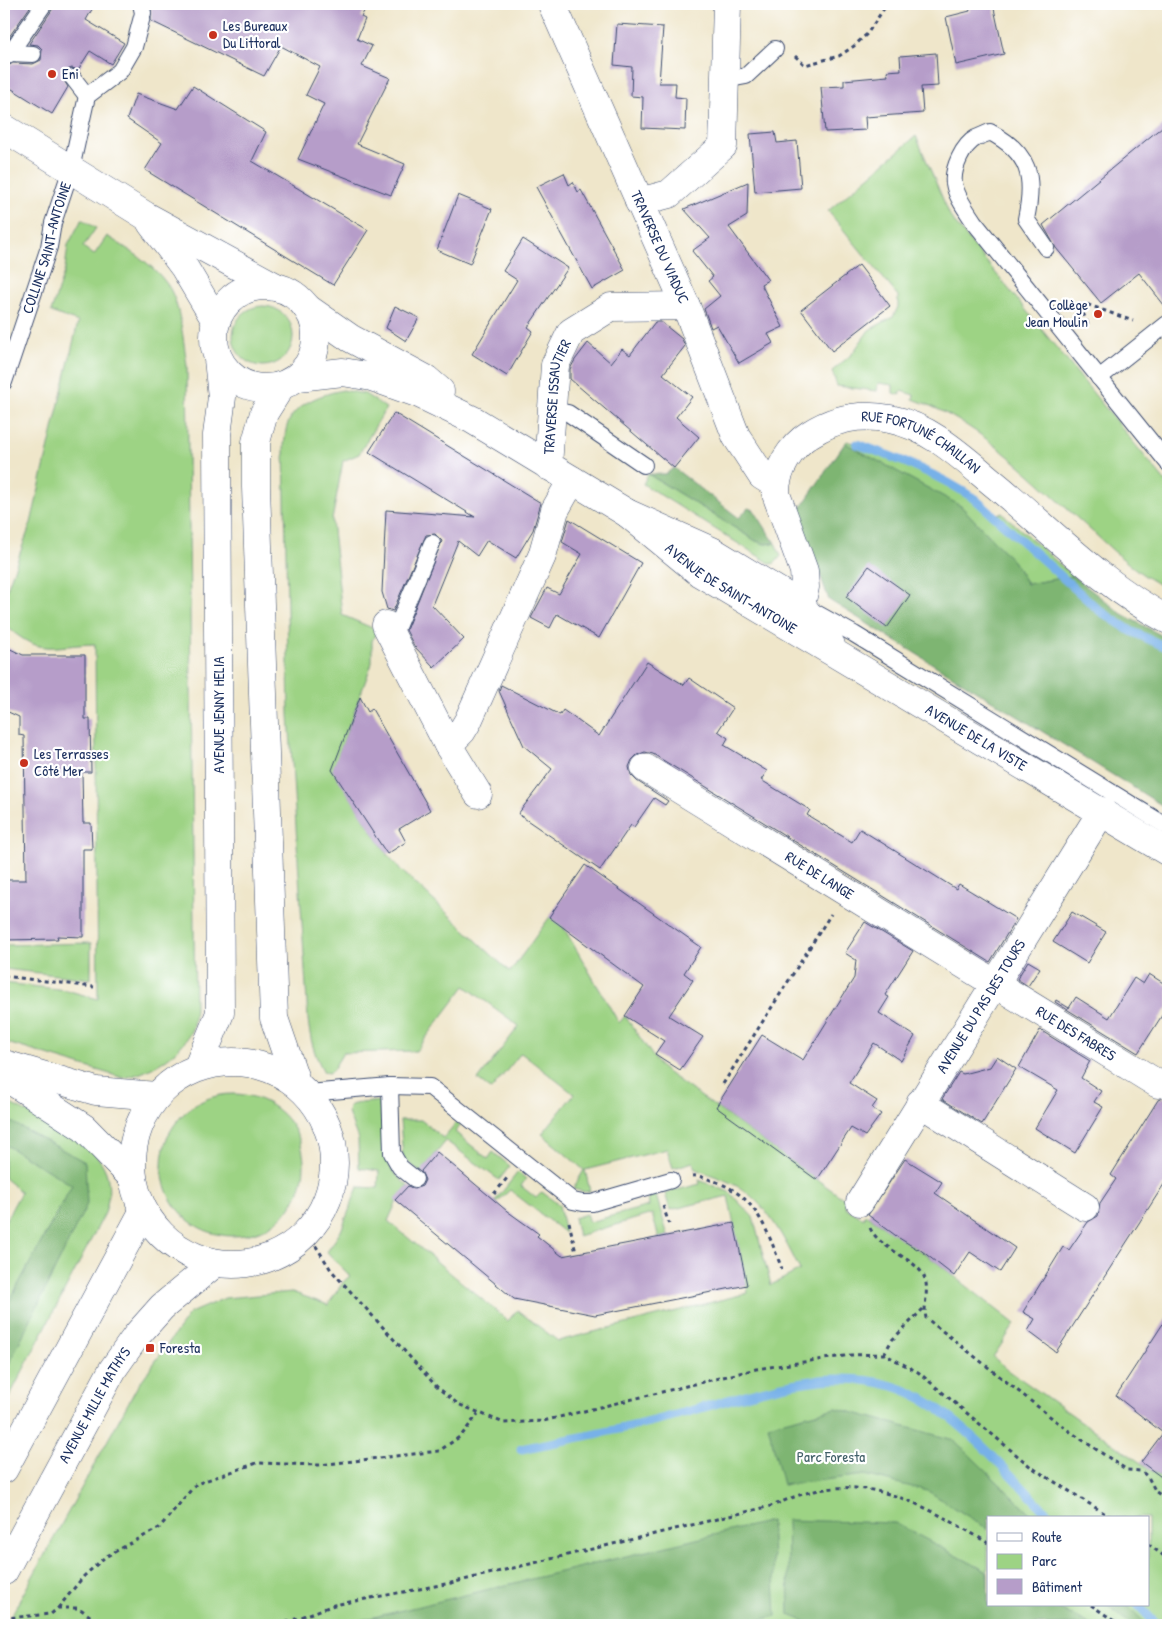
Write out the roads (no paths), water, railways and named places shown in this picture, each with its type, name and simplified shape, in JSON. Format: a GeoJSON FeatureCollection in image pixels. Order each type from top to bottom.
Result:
{"type":"FeatureCollection","features":[{"type":"Feature","properties":{"kind":"street","name":"TRAVERSE DU VIADUC"},"geometry":{"type":"LineString","coordinates":[[552,4],[686,306],[736,436],[762,476],[776,484]]}},
{"type":"Feature","properties":{"kind":"street"},"geometry":{"type":"LineString","coordinates":[[639,202],[669,194],[723,146],[727,4]]}},
{"type":"Feature","properties":{"kind":"street"},"geometry":{"type":"LineString","coordinates":[[4,128],[146,216],[276,287],[293,294],[307,308],[315,325],[316,344],[310,362],[290,381],[264,413],[256,442],[256,486],[274,1018],[302,1088],[325,1118],[334,1147],[334,1178],[324,1207],[307,1232],[280,1253],[257,1261],[249,1263],[215,1263],[186,1254],[161,1236],[143,1212],[132,1176],[132,1147],[140,1120],[156,1096],[175,1078],[198,1066],[232,1060],[266,1066],[302,1088]]}},
{"type":"Feature","properties":{"kind":"street"},"geometry":{"type":"LineString","coordinates":[[146,216],[184,267],[216,321]]}},
{"type":"Feature","properties":{"kind":"street"},"geometry":{"type":"LineString","coordinates":[[276,287],[257,286],[239,292],[225,305],[216,321],[213,340],[218,359],[229,374],[244,385],[263,389],[290,381]]}},
{"type":"Feature","properties":{"kind":"street","name":"TRAVERSE ISSAUTIER"},"geometry":{"type":"LineString","coordinates":[[548,466],[555,365],[571,332],[611,306],[686,306]]}},
{"type":"Feature","properties":{"kind":"street","name":"AVENUE DE SAINT-ANTOINE"},"geometry":{"type":"LineString","coordinates":[[307,308],[350,338],[426,379],[473,420]]}},
{"type":"Feature","properties":{"kind":"street","name":"AVENUE JENNY HELIA"},"geometry":{"type":"LineString","coordinates":[[198,1066],[220,1014],[217,434],[222,397],[218,359]]}},
{"type":"Feature","properties":{"kind":"street","name":"AVENUE DE SAINT-ANTOINE"},"geometry":{"type":"LineString","coordinates":[[290,381],[343,372],[372,377],[417,393],[473,420],[627,513],[712,551],[801,604]]}},
{"type":"Feature","properties":{"kind":"street","name":"RUE FORTUNÉ CHAILLAN"},"geometry":{"type":"LineString","coordinates":[[776,484],[791,453],[806,437],[824,425],[843,418],[866,416],[891,419],[912,426],[947,445],[1114,587],[1168,620]]}},
{"type":"Feature","properties":{"kind":"street"},"geometry":{"type":"LineString","coordinates":[[448,745],[458,736],[468,721],[540,562],[555,510],[572,480]]}},
{"type":"Feature","properties":{"kind":"street"},"geometry":{"type":"LineString","coordinates":[[747,601],[778,610],[801,604],[805,587],[804,571],[778,504],[776,484]]}},
{"type":"Feature","properties":{"kind":"street","name":"AVENUE DE SAINT-ANTOINE"},"geometry":{"type":"LineString","coordinates":[[627,513],[700,573],[840,656]]}},
{"type":"Feature","properties":{"kind":"street","name":"AVENUE DE LA VISTE"},"geometry":{"type":"LineString","coordinates":[[801,604],[840,656],[1168,852]]}},
{"type":"Feature","properties":{"kind":"street"},"geometry":{"type":"LineString","coordinates":[[389,632],[448,745],[478,794]]}},
{"type":"Feature","properties":{"kind":"street","name":"RUE DE LANGE"},"geometry":{"type":"LineString","coordinates":[[645,768],[994,984]]}},
{"type":"Feature","properties":{"kind":"street","name":"AVENUE DU PAS DES TOURS"},"geometry":{"type":"LineString","coordinates":[[860,1202],[1102,811]]}},
{"type":"Feature","properties":{"kind":"street","name":"RUE DES FABRES"},"geometry":{"type":"LineString","coordinates":[[994,984],[1158,1084]]}},
{"type":"Feature","properties":{"kind":"street"},"geometry":{"type":"LineString","coordinates":[[4,1064],[96,1091],[156,1096]]}},
{"type":"Feature","properties":{"kind":"street"},"geometry":{"type":"LineString","coordinates":[[4,1076],[84,1128],[132,1176]]}},
{"type":"Feature","properties":{"kind":"street"},"geometry":{"type":"LineString","coordinates":[[920,1103],[1085,1206]]}},
{"type":"Feature","properties":{"kind":"street"},"geometry":{"type":"LineString","coordinates":[[4,1469],[143,1212]]}},
{"type":"Feature","properties":{"kind":"street","name":"AVENUE MILLIE MATHYS"},"geometry":{"type":"LineString","coordinates":[[4,1571],[113,1369],[137,1335],[162,1306],[215,1263]]}},
{"type":"Feature","properties":{"kind":"lane"},"geometry":{"type":"LineString","coordinates":[[7,56],[44,4]]}},
{"type":"Feature","properties":{"kind":"lane"},"geometry":{"type":"LineString","coordinates":[[73,78],[87,96],[120,71],[134,47],[143,13],[141,4]]}},
{"type":"Feature","properties":{"kind":"lane"},"geometry":{"type":"LineString","coordinates":[[725,80],[746,76],[775,49]]}},
{"type":"Feature","properties":{"kind":"lane"},"geometry":{"type":"LineString","coordinates":[[7,56],[33,54]]}},
{"type":"Feature","properties":{"kind":"lane","name":"COLLINE SAINT-ANTOINE"},"geometry":{"type":"LineString","coordinates":[[4,382],[49,247],[53,223],[71,169],[87,96]]}},
{"type":"Feature","properties":{"kind":"lane"},"geometry":{"type":"LineString","coordinates":[[1046,248],[1026,218],[1030,186],[1021,156],[1008,142],[990,132],[974,139],[962,154],[956,168],[954,183],[960,200],[974,222],[1168,462]]}},
{"type":"Feature","properties":{"kind":"lane"},"geometry":{"type":"LineString","coordinates":[[1099,378],[1162,327]]}},
{"type":"Feature","properties":{"kind":"lane"},"geometry":{"type":"LineString","coordinates":[[552,410],[568,413],[644,465]]}},
{"type":"Feature","properties":{"kind":"lane"},"geometry":{"type":"LineString","coordinates":[[389,632],[432,544]]}},
{"type":"Feature","properties":{"kind":"lane"},"geometry":{"type":"LineString","coordinates":[[801,604],[846,629],[1168,827]]}},
{"type":"Feature","properties":{"kind":"lane"},"geometry":{"type":"LineString","coordinates":[[390,1086],[392,1153],[400,1167],[415,1179]]}},
{"type":"Feature","properties":{"kind":"lane"},"geometry":{"type":"LineString","coordinates":[[302,1088],[422,1086],[436,1091],[573,1200],[583,1204],[671,1180]]}},
{"type":"Feature","properties":{"kind":"waterway"},"geometry":{"type":"LineString","coordinates":[[857,444],[918,468],[947,482],[975,499],[1100,611],[1131,631],[1168,648]]}},
{"type":"Feature","properties":{"kind":"waterway"},"geometry":{"type":"LineString","coordinates":[[521,1449],[647,1423],[764,1390],[799,1383],[833,1379],[867,1380],[900,1388],[931,1404],[948,1416],[979,1443],[1050,1516]]}},
{"type":"Feature","properties":{"kind":"waterway"},"geometry":{"type":"LineString","coordinates":[[1139,1606],[1157,1625]]}},
{"type":"Feature","properties":{"kind":"place","name":"Les Bureaux Du Littoral"},"geometry":{"type":"Point","coordinates":[213,35]}},
{"type":"Feature","properties":{"kind":"place","name":"Eni"},"geometry":{"type":"Point","coordinates":[52,74]}},
{"type":"Feature","properties":{"kind":"place","name":"Collège Jean Moulin"},"geometry":{"type":"Point","coordinates":[1098,314]}},
{"type":"Feature","properties":{"kind":"place","name":"Les Terrasses Côté Mer"},"geometry":{"type":"Point","coordinates":[24,763]}},
{"type":"Feature","properties":{"kind":"place","name":"Foresta"},"geometry":{"type":"Point","coordinates":[150,1348]}},
{"type":"Feature","properties":{"kind":"park label","name":"Parc Foresta"},"geometry":{"type":"Point","coordinates":[831,1457]}}]}
